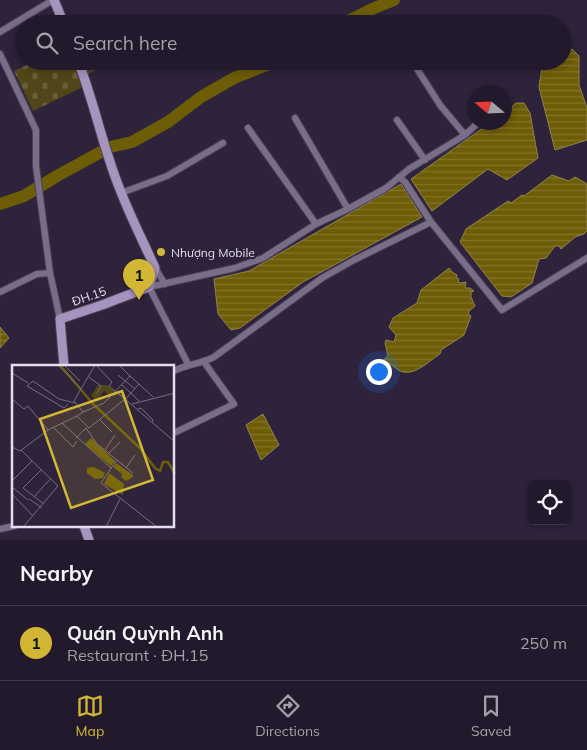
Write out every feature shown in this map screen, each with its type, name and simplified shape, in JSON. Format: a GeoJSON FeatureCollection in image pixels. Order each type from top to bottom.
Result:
{"type":"FeatureCollection","features":[{"type":"Feature","properties":{"kind":"main road"},"geometry":{"type":"LineString","coordinates":[[54,0],[60,15]]}},
{"type":"Feature","properties":{"kind":"main road"},"geometry":{"type":"LineString","coordinates":[[81,70],[121,193],[155,268],[149,287]]}},
{"type":"Feature","properties":{"kind":"main road","name":"ĐH.15"},"geometry":{"type":"LineString","coordinates":[[64,365],[60,319],[149,287]]}},
{"type":"Feature","properties":{"kind":"main road"},"geometry":{"type":"LineString","coordinates":[[85,528],[89,540]]}},
{"type":"Feature","properties":{"kind":"street"},"geometry":{"type":"LineString","coordinates":[[29,15],[54,0]]}},
{"type":"Feature","properties":{"kind":"street"},"geometry":{"type":"LineString","coordinates":[[0,32],[15,23]]}},
{"type":"Feature","properties":{"kind":"street"},"geometry":{"type":"LineString","coordinates":[[0,54],[36,130],[36,166],[40,198],[50,273],[60,319]]}},
{"type":"Feature","properties":{"kind":"street"},"geometry":{"type":"LineString","coordinates":[[418,70],[440,105],[465,135]]}},
{"type":"Feature","properties":{"kind":"street"},"geometry":{"type":"LineString","coordinates":[[295,118],[348,209]]}},
{"type":"Feature","properties":{"kind":"street"},"geometry":{"type":"LineString","coordinates":[[397,120],[425,160]]}},
{"type":"Feature","properties":{"kind":"street"},"geometry":{"type":"LineString","coordinates":[[248,128],[316,224]]}},
{"type":"Feature","properties":{"kind":"street"},"geometry":{"type":"LineString","coordinates":[[188,364],[149,287],[251,264],[316,224],[386,188],[409,169],[470,130]]}},
{"type":"Feature","properties":{"kind":"street"},"geometry":{"type":"LineString","coordinates":[[121,193],[167,176],[222,143]]}},
{"type":"Feature","properties":{"kind":"street"},"geometry":{"type":"LineString","coordinates":[[398,177],[405,182],[431,222],[502,310],[587,258]]}},
{"type":"Feature","properties":{"kind":"street"},"geometry":{"type":"LineString","coordinates":[[175,370],[188,364],[204,362],[223,351],[322,278],[431,222]]}},
{"type":"Feature","properties":{"kind":"street"},"geometry":{"type":"LineString","coordinates":[[155,268],[164,284]]}},
{"type":"Feature","properties":{"kind":"street"},"geometry":{"type":"LineString","coordinates":[[0,292],[37,274],[50,273]]}},
{"type":"Feature","properties":{"kind":"street"},"geometry":{"type":"LineString","coordinates":[[175,433],[234,404],[204,362]]}},
{"type":"Feature","properties":{"kind":"green space"},"geometry":{"type":"Polygon","coordinates":[[[77,70],[85,86],[33,111],[14,71],[77,70]]]}},
{"type":"Feature","properties":{"kind":"green space"},"geometry":{"type":"Polygon","coordinates":[[[85,70],[96,70],[86,75],[85,70]]]}},
{"type":"Feature","properties":{"kind":"shaded area"},"geometry":{"type":"Polygon","coordinates":[[[572,49],[579,56],[579,85],[587,108],[587,140],[555,150],[539,87],[542,70],[572,70],[572,49]]]}},
{"type":"Feature","properties":{"kind":"shaded area"},"geometry":{"type":"Polygon","coordinates":[[[516,103],[524,103],[530,113],[538,158],[507,180],[488,169],[432,211],[411,179],[480,130],[512,130],[512,106],[516,103]]]}},
{"type":"Feature","properties":{"kind":"shaded area"},"geometry":{"type":"Polygon","coordinates":[[[552,175],[569,181],[575,177],[587,184],[587,231],[575,237],[561,249],[559,246],[555,246],[546,258],[539,259],[532,283],[511,297],[502,296],[460,242],[466,229],[508,201],[511,203],[522,195],[524,196],[552,175]]]}},
{"type":"Feature","properties":{"kind":"shaded area"},"geometry":{"type":"Polygon","coordinates":[[[401,184],[422,217],[303,282],[240,328],[231,330],[218,314],[214,279],[249,271],[401,184]]]}},
{"type":"Feature","properties":{"kind":"shaded area"},"geometry":{"type":"Polygon","coordinates":[[[449,268],[457,275],[458,282],[466,282],[465,288],[470,288],[474,291],[471,292],[471,297],[475,306],[469,311],[468,314],[471,316],[464,335],[416,370],[411,372],[400,371],[383,360],[388,356],[386,340],[394,342],[396,335],[389,327],[393,318],[417,303],[421,290],[449,268]]]}},
{"type":"Feature","properties":{"kind":"shaded area"},"geometry":{"type":"Polygon","coordinates":[[[0,327],[9,338],[0,348],[0,327]]]}},
{"type":"Feature","properties":{"kind":"shaded area"},"geometry":{"type":"Polygon","coordinates":[[[263,414],[279,445],[261,460],[246,425],[263,414]]]}},
{"type":"Feature","properties":{"kind":"waterway"},"geometry":{"type":"LineString","coordinates":[[360,15],[394,0]]}},
{"type":"Feature","properties":{"kind":"waterway"},"geometry":{"type":"LineString","coordinates":[[0,204],[24,196],[110,147],[132,142],[168,122],[201,97],[234,78],[254,70]]}},
{"type":"Feature","properties":{"kind":"place","name":"Nhượng Mobile"},"geometry":{"type":"Point","coordinates":[161,252]}},
{"type":"Feature","properties":{"kind":"place","name":"Quán Quỳnh Anh"},"geometry":{"type":"Point","coordinates":[139,300]}}]}
